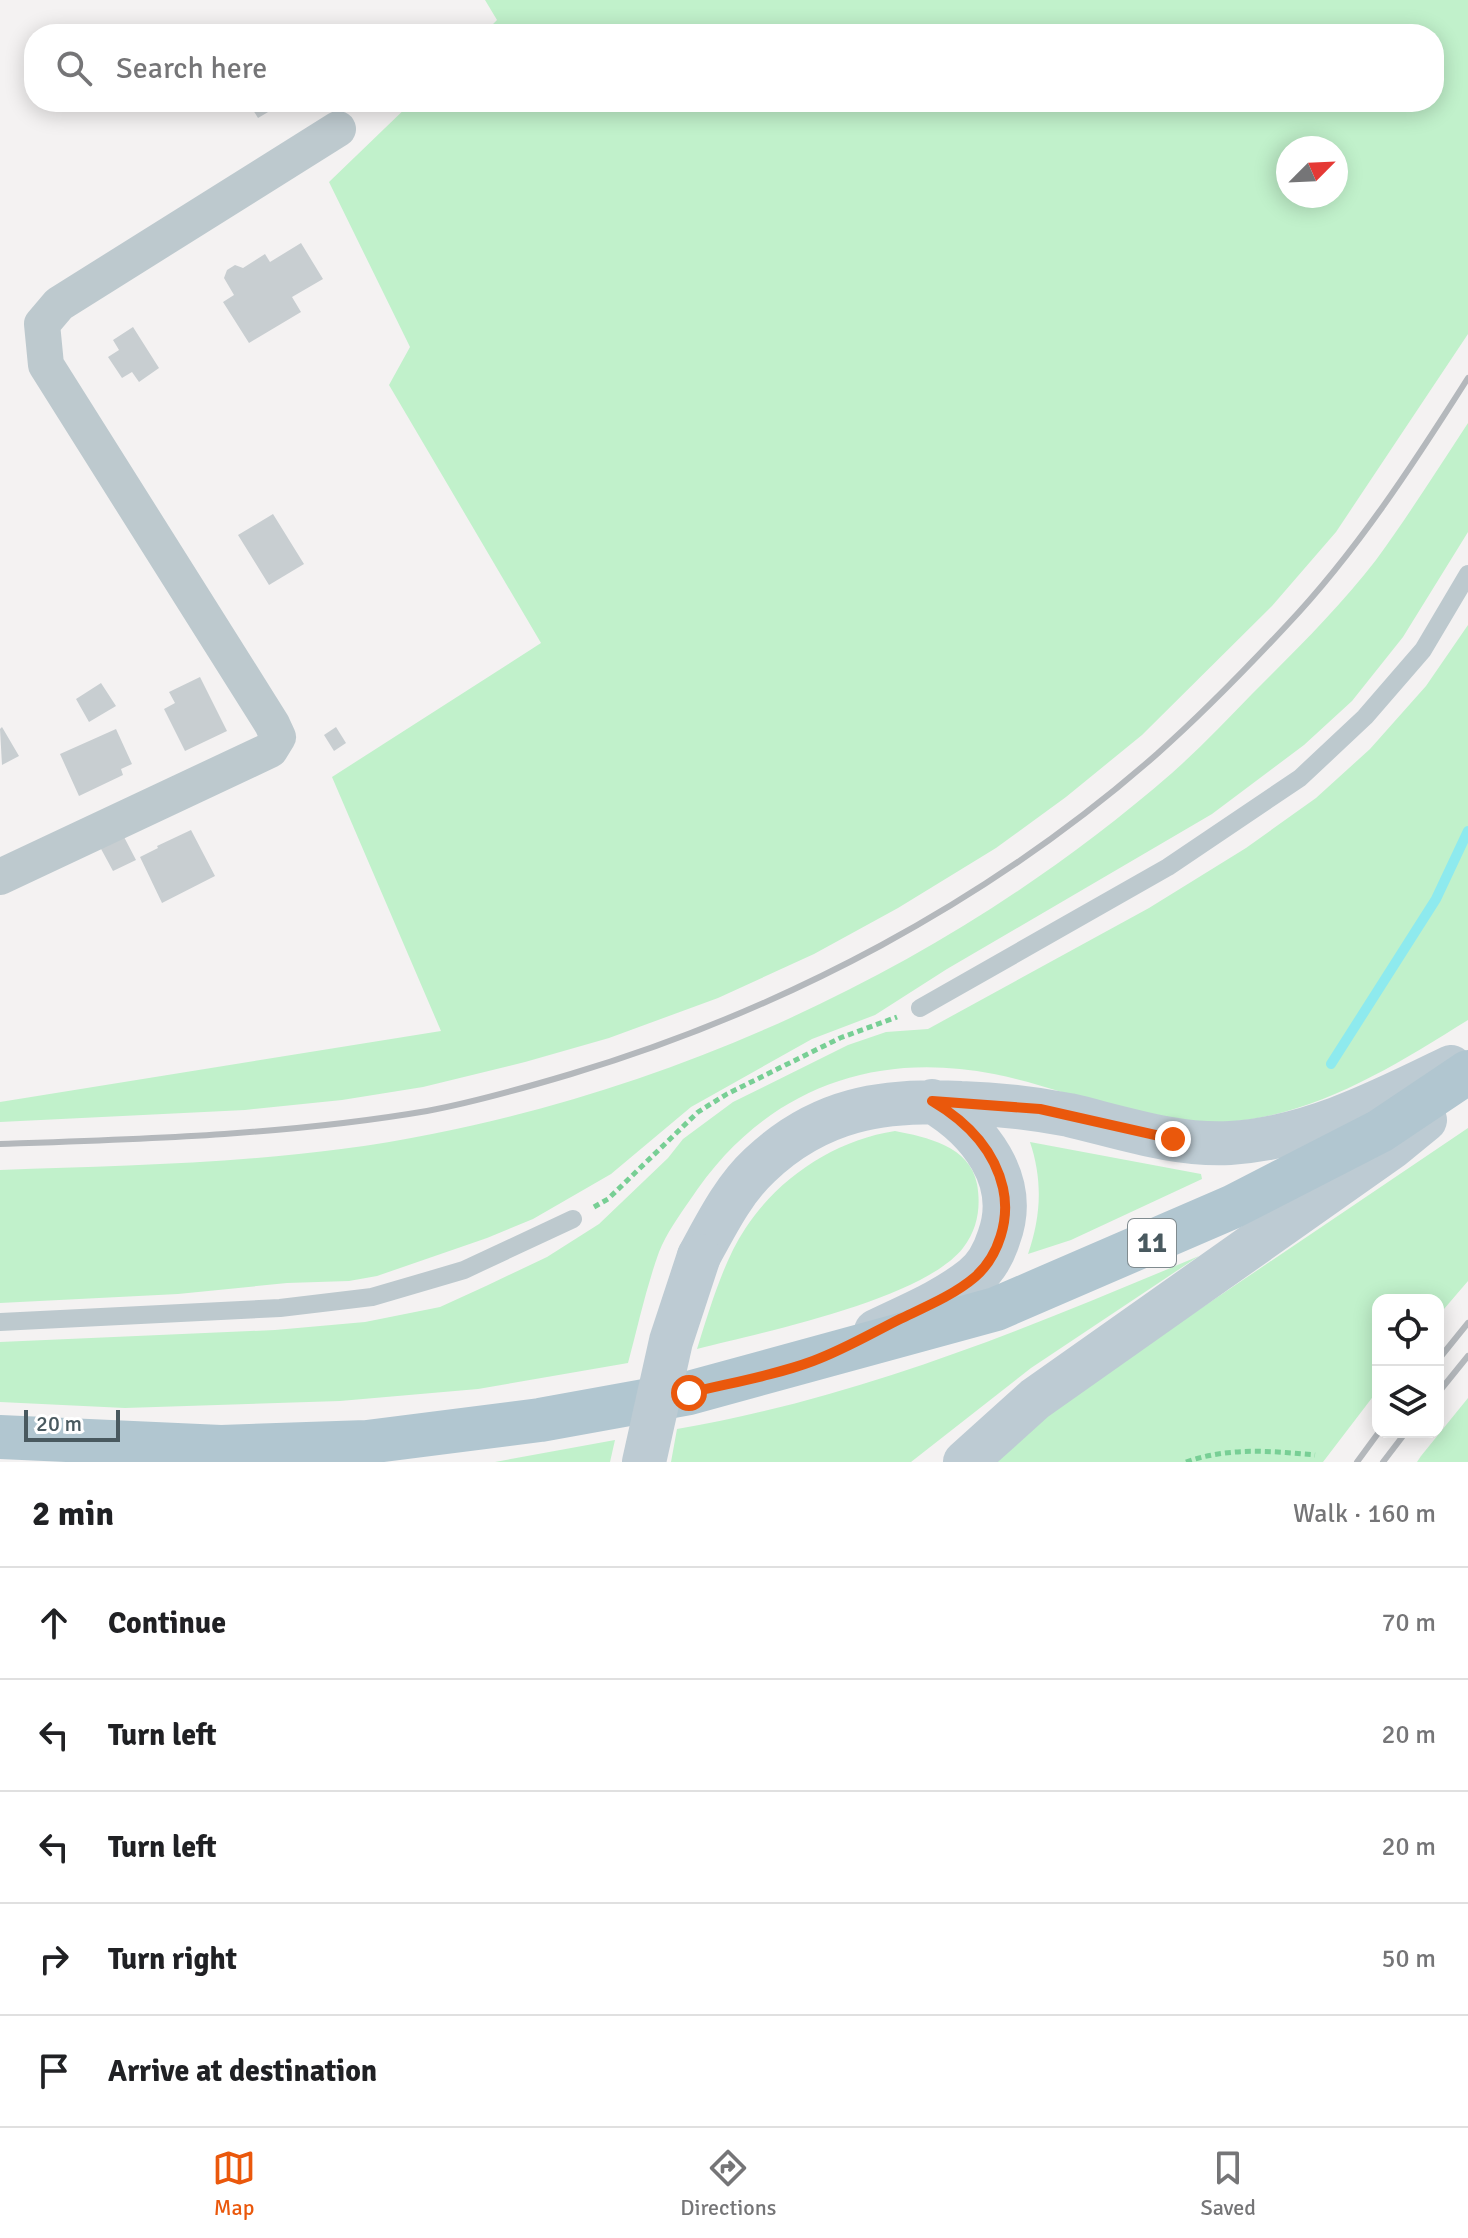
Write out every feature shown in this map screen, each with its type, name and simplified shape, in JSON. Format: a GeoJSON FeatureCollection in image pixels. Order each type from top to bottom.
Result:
{"type":"FeatureCollection","features":[{"type":"Feature","properties":{"kind":"main road"},"geometry":{"type":"LineString","coordinates":[[644,1462],[671,1341],[699,1256],[743,1184],[758,1167],[799,1135],[831,1118],[861,1107],[932,1101],[1040,1109],[1173,1139],[1228,1143],[1282,1135],[1321,1125],[1379,1102],[1468,1058]]}},
{"type":"Feature","properties":{"kind":"main road","name":"11"},"geometry":{"type":"LineString","coordinates":[[0,1437],[221,1447],[367,1442],[540,1420],[674,1396],[813,1361],[996,1309],[1232,1207],[1380,1131],[1468,1072]]}},
{"type":"Feature","properties":{"kind":"main road"},"geometry":{"type":"LineString","coordinates":[[965,1462],[1035,1399],[1392,1147],[1468,1084]]}},
{"type":"Feature","properties":{"kind":"main road"},"geometry":{"type":"LineString","coordinates":[[813,1361],[942,1298],[975,1277],[996,1247],[1005,1211],[999,1174],[975,1135],[932,1101]]}},
{"type":"Feature","properties":{"kind":"street"},"geometry":{"type":"LineString","coordinates":[[0,877],[270,750],[278,737],[46,365],[42,324],[59,304],[338,129]]}},
{"type":"Feature","properties":{"kind":"lane"},"geometry":{"type":"LineString","coordinates":[[920,1008],[1168,867],[1300,778],[1365,717],[1423,650],[1468,574]]}},
{"type":"Feature","properties":{"kind":"lane"},"geometry":{"type":"LineString","coordinates":[[0,1322],[280,1308],[372,1297],[464,1270],[573,1219]]}},
{"type":"Feature","properties":{"kind":"path"},"geometry":{"type":"LineString","coordinates":[[573,1219],[608,1199],[687,1122],[727,1094],[840,1038],[920,1008]]}},
{"type":"Feature","properties":{"kind":"path"},"geometry":{"type":"LineString","coordinates":[[1186,1462],[1225,1453],[1266,1450],[1315,1455]]}},
{"type":"Feature","properties":{"kind":"green space"},"geometry":{"type":"Polygon","coordinates":[[[485,0],[1468,0],[1468,334],[1336,532],[1272,606],[1142,735],[1066,797],[996,848],[898,908],[814,954],[718,998],[609,1038],[423,1087],[342,1100],[245,1110],[0,1122],[0,1102],[441,1031],[332,777],[541,643],[389,385],[410,347],[329,182],[402,112],[1444,112],[1444,24],[493,24],[497,20],[485,0]]]}},
{"type":"Feature","properties":{"kind":"green space"},"geometry":{"type":"Polygon","coordinates":[[[1468,423],[1468,532],[1403,637],[1352,701],[1304,745],[1212,814],[947,969],[875,1015],[812,1039],[691,1107],[611,1174],[533,1219],[487,1238],[377,1276],[349,1281],[0,1303],[0,1170],[271,1157],[379,1144],[432,1134],[533,1110],[633,1080],[730,1044],[825,1002],[917,953],[1006,899],[1091,839],[1193,754],[1362,578],[1468,423]]]}},
{"type":"Feature","properties":{"kind":"green space"},"geometry":{"type":"Polygon","coordinates":[[[1468,625],[1468,1020],[1382,1071],[1291,1110],[1225,1122],[1166,1119],[994,1074],[948,1068],[903,1068],[861,1075],[821,1088],[784,1107],[749,1132],[718,1163],[662,1245],[628,1363],[478,1389],[340,1401],[125,1408],[0,1402],[0,1342],[275,1330],[365,1322],[440,1307],[547,1257],[599,1224],[668,1158],[683,1139],[733,1102],[848,1045],[886,1032],[928,1029],[1149,908],[1246,848],[1316,798],[1370,749],[1426,686],[1468,625]]]}},
{"type":"Feature","properties":{"kind":"green space"},"geometry":{"type":"Polygon","coordinates":[[[1468,1128],[1468,1281],[1444,1309],[1444,1294],[1372,1294],[1372,1398],[1323,1462],[988,1462],[1074,1394],[1468,1128]]]}},
{"type":"Feature","properties":{"kind":"green space"},"geometry":{"type":"Polygon","coordinates":[[[895,1131],[945,1146],[956,1152],[973,1171],[978,1209],[972,1233],[963,1248],[943,1267],[878,1298],[839,1312],[697,1349],[730,1256],[745,1229],[774,1193],[810,1164],[830,1153],[851,1143],[895,1131]]]}},
{"type":"Feature","properties":{"kind":"green space"},"geometry":{"type":"Polygon","coordinates":[[[1030,1142],[1201,1174],[1202,1179],[1071,1240],[1028,1254],[1036,1226],[1039,1198],[1030,1142]]]}},
{"type":"Feature","properties":{"kind":"green space"},"geometry":{"type":"Polygon","coordinates":[[[1199,1256],[1031,1368],[911,1462],[671,1462],[677,1429],[813,1399],[943,1358],[1199,1256]]]}},
{"type":"Feature","properties":{"kind":"green space"},"geometry":{"type":"Polygon","coordinates":[[[1468,1398],[1468,1462],[1417,1462],[1436,1438],[1444,1438],[1444,1428],[1468,1398]]]}},
{"type":"Feature","properties":{"kind":"green space"},"geometry":{"type":"Polygon","coordinates":[[[615,1440],[610,1462],[495,1462],[615,1440]]]}},
{"type":"Feature","properties":{"kind":"building"},"geometry":{"type":"Polygon","coordinates":[[[254,112],[268,112],[258,118],[254,112]]]}},
{"type":"Feature","properties":{"kind":"building"},"geometry":{"type":"Polygon","coordinates":[[[301,243],[323,279],[292,297],[301,312],[249,343],[223,302],[234,295],[224,278],[227,270],[235,265],[243,268],[265,254],[270,262],[301,243]]]}},
{"type":"Feature","properties":{"kind":"building"},"geometry":{"type":"Polygon","coordinates":[[[133,327],[159,368],[139,382],[132,372],[122,378],[108,357],[119,350],[113,340],[133,327]]]}},
{"type":"Feature","properties":{"kind":"building"},"geometry":{"type":"Polygon","coordinates":[[[273,514],[304,564],[269,585],[238,535],[273,514]]]}},
{"type":"Feature","properties":{"kind":"building"},"geometry":{"type":"Polygon","coordinates":[[[200,677],[227,731],[185,751],[164,709],[175,703],[169,692],[200,677]]]}},
{"type":"Feature","properties":{"kind":"building"},"geometry":{"type":"Polygon","coordinates":[[[101,683],[116,706],[89,722],[76,699],[101,683]]]}},
{"type":"Feature","properties":{"kind":"building"},"geometry":{"type":"Polygon","coordinates":[[[2,727],[19,756],[2,765],[0,729],[2,727]]]}},
{"type":"Feature","properties":{"kind":"building"},"geometry":{"type":"Polygon","coordinates":[[[336,727],[346,743],[334,751],[324,735],[336,727]]]}},
{"type":"Feature","properties":{"kind":"building"},"geometry":{"type":"Polygon","coordinates":[[[116,729],[132,764],[121,769],[123,775],[79,796],[60,754],[116,729]]]}},
{"type":"Feature","properties":{"kind":"building"},"geometry":{"type":"Polygon","coordinates":[[[191,830],[215,876],[162,903],[140,857],[191,830]]]}},
{"type":"Feature","properties":{"kind":"building"},"geometry":{"type":"Polygon","coordinates":[[[123,835],[136,860],[113,871],[100,847],[123,835]]]}},
{"type":"Feature","properties":{"kind":"waterway"},"geometry":{"type":"LineString","coordinates":[[1331,1064],[1436,899],[1468,831]]}},
{"type":"Feature","properties":{"kind":"railway"},"geometry":{"type":"LineString","coordinates":[[0,1144],[268,1131],[374,1119],[463,1103],[571,1074],[650,1048],[729,1018],[881,946],[1025,857],[1092,808],[1207,707],[1313,597],[1361,537],[1468,378]]}},
{"type":"Feature","properties":{"kind":"railway"},"geometry":{"type":"LineString","coordinates":[[1444,1353],[1468,1323]]}},
{"type":"Feature","properties":{"kind":"railway"},"geometry":{"type":"LineString","coordinates":[[1444,1386],[1468,1356]]}},
{"type":"Feature","properties":{"kind":"railway"},"geometry":{"type":"LineString","coordinates":[[1357,1462],[1375,1438]]}},
{"type":"Feature","properties":{"kind":"railway"},"geometry":{"type":"LineString","coordinates":[[1383,1462],[1401,1438]]}},
{"type":"Feature","properties":{"kind":"route"},"geometry":{"type":"LineString","coordinates":[[689,1393],[813,1361],[942,1298],[975,1277],[987,1263],[1002,1230],[1005,1211],[999,1174],[989,1153],[975,1135],[932,1101],[1040,1109],[1173,1139]]}}]}
